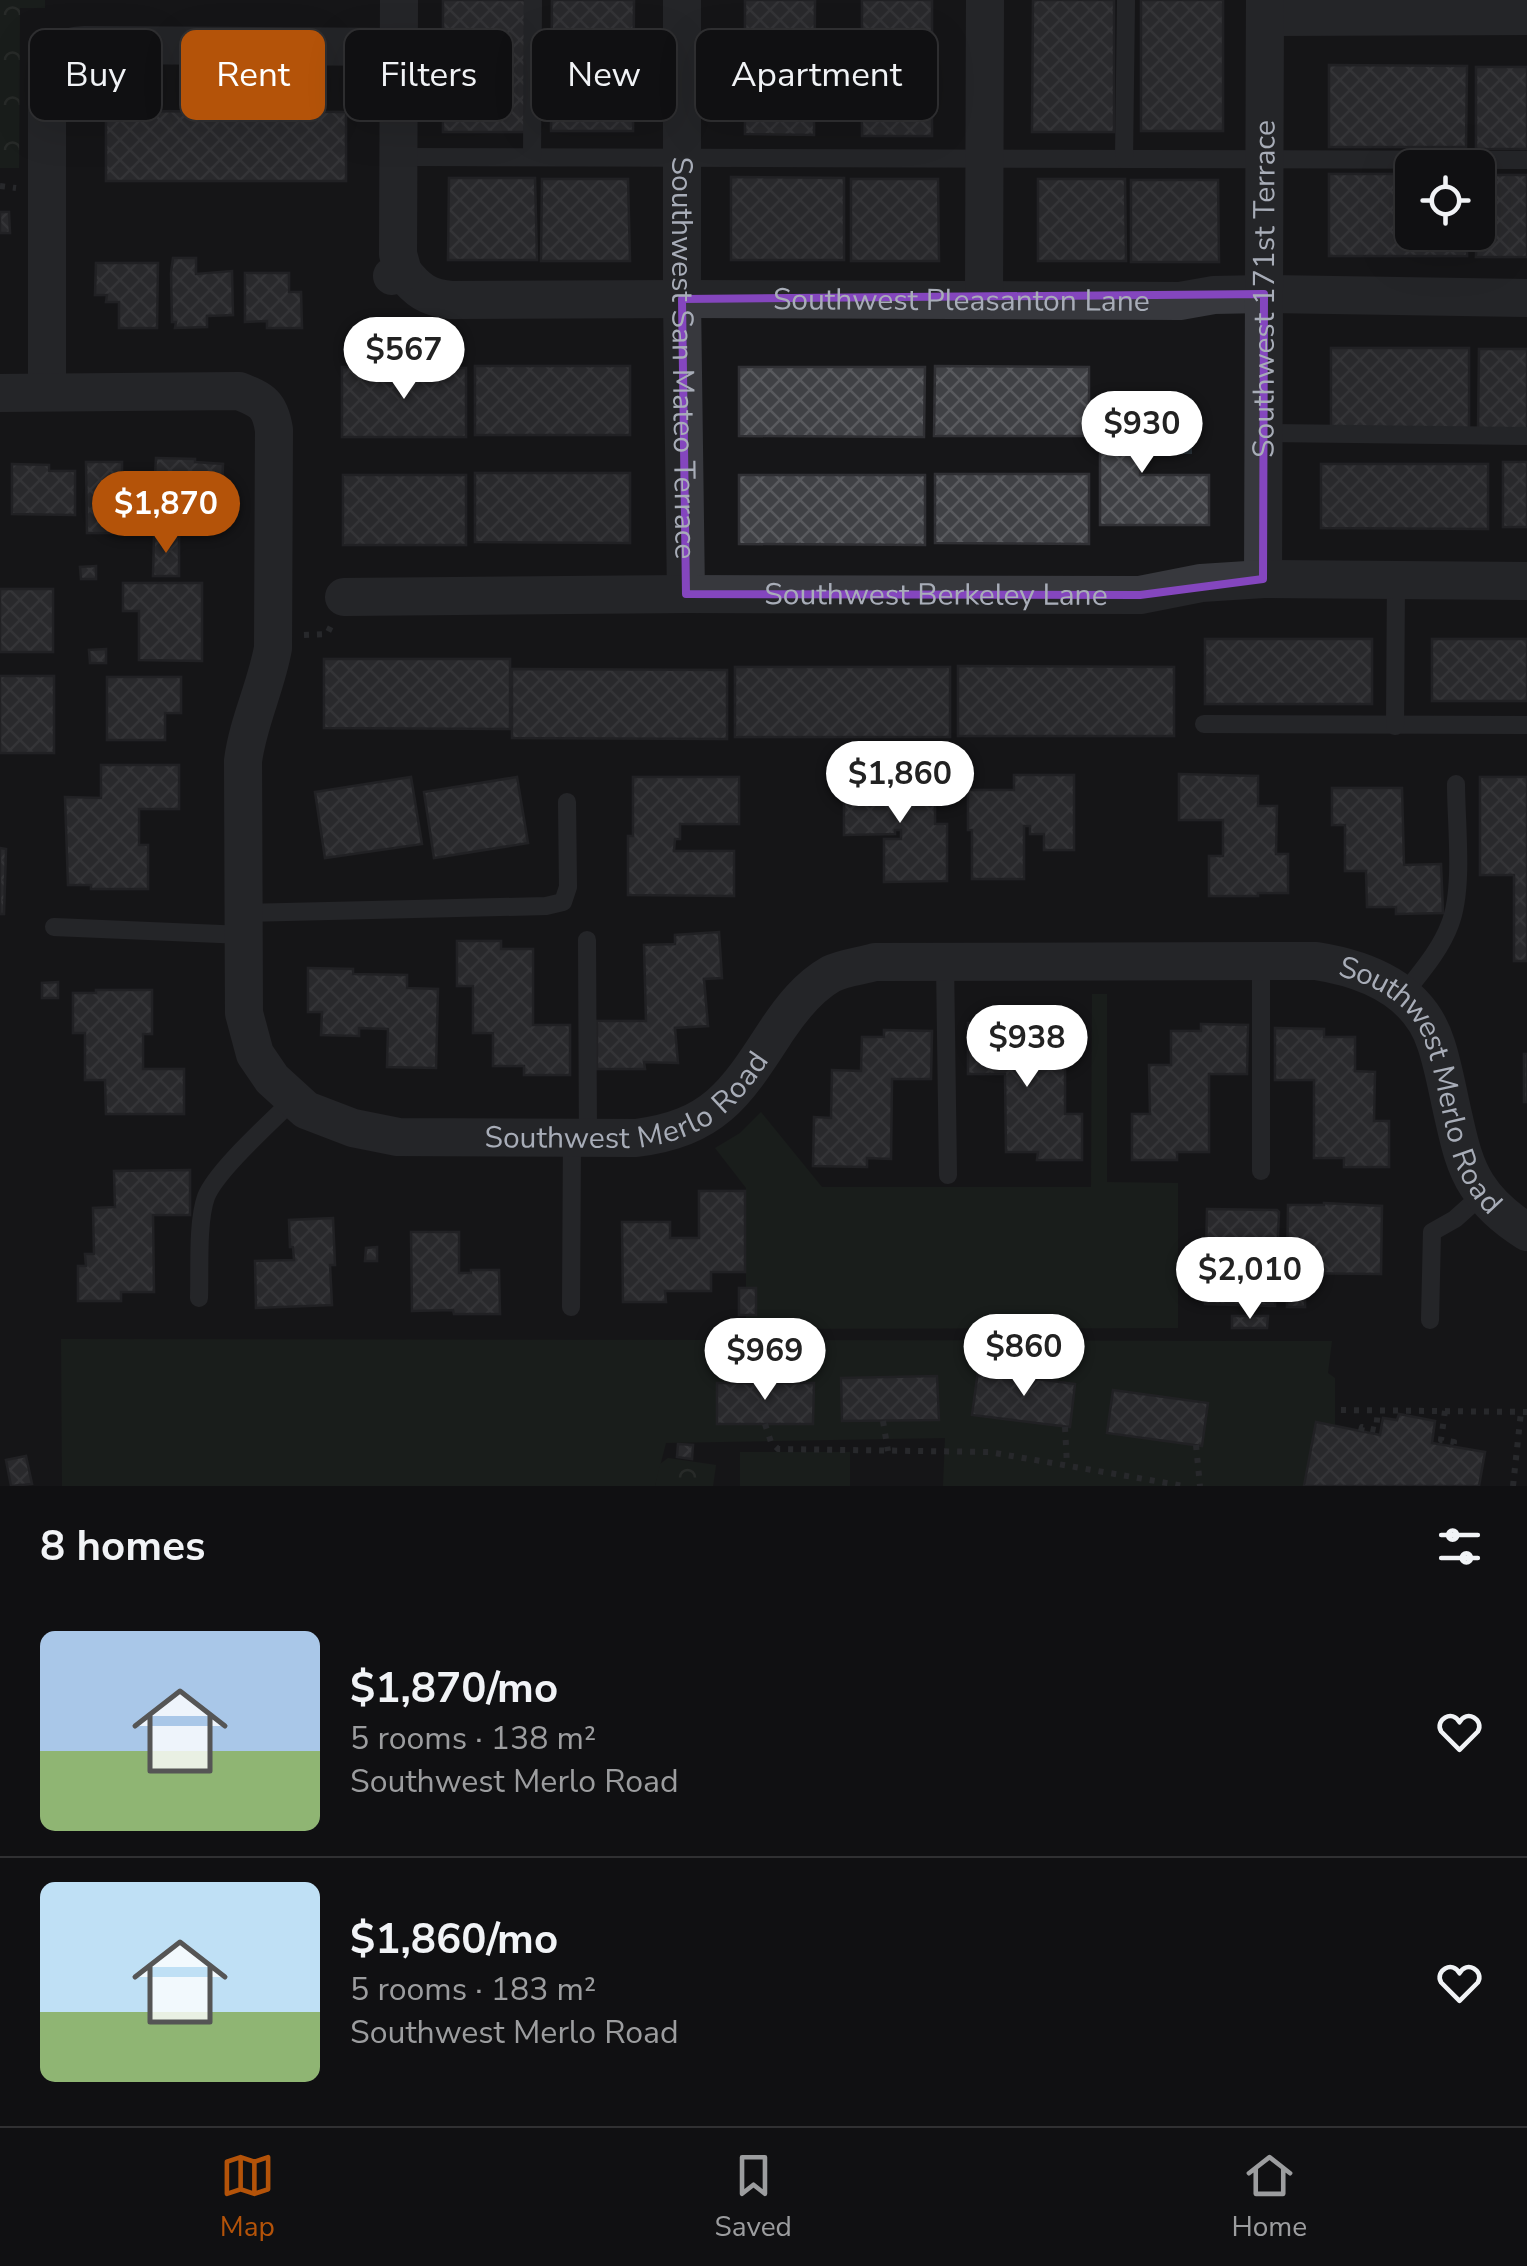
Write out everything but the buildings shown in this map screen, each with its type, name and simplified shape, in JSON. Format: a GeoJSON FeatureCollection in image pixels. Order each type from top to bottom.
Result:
{"type":"FeatureCollection","features":[{"type":"Feature","properties":{"kind":"street"},"geometry":{"type":"LineString","coordinates":[[398,30],[399,0]]}},
{"type":"Feature","properties":{"kind":"street","name":"Southwest San Mateo Terrace"},"geometry":{"type":"LineString","coordinates":[[682,0],[686,594]]}},
{"type":"Feature","properties":{"kind":"street"},"geometry":{"type":"LineString","coordinates":[[984,299],[985,0]]}},
{"type":"Feature","properties":{"kind":"street"},"geometry":{"type":"LineString","coordinates":[[1266,9],[1527,16]]}},
{"type":"Feature","properties":{"kind":"street","name":"Southwest 171st Terrace"},"geometry":{"type":"LineString","coordinates":[[1263,580],[1266,9]]}},
{"type":"Feature","properties":{"kind":"street"},"geometry":{"type":"LineString","coordinates":[[0,393],[47,392],[46,74],[58,50],[85,45],[345,47]]}},
{"type":"Feature","properties":{"kind":"street"},"geometry":{"type":"LineString","coordinates":[[397,120],[397,157]]}},
{"type":"Feature","properties":{"kind":"street","name":"Southwest Pleasanton Lane"},"geometry":{"type":"LineString","coordinates":[[397,157],[398,274],[428,296],[439,299],[1180,301],[1214,295],[1264,294],[1527,298]]}},
{"type":"Feature","properties":{"kind":"street","name":"Southwest Merlo Road"},"geometry":{"type":"LineString","coordinates":[[47,392],[239,391],[269,408],[274,430],[273,648],[267,678],[246,733],[243,760],[244,1013],[255,1054],[272,1079],[306,1110],[353,1128],[398,1138],[636,1138],[665,1134],[694,1124],[741,1085],[802,996],[832,974],[876,962],[1316,961],[1349,966],[1383,980],[1416,1006],[1436,1041],[1463,1156],[1477,1185],[1502,1214],[1527,1232]]}},
{"type":"Feature","properties":{"kind":"street","name":"Southwest Berkeley Lane"},"geometry":{"type":"LineString","coordinates":[[344,597],[1140,595],[1200,583],[1263,580],[1527,581]]}},
{"type":"Feature","properties":{"kind":"lane"},"geometry":{"type":"LineString","coordinates":[[532,157],[533,0]]}},
{"type":"Feature","properties":{"kind":"lane"},"geometry":{"type":"LineString","coordinates":[[1124,159],[1126,0]]}},
{"type":"Feature","properties":{"kind":"lane"},"geometry":{"type":"LineString","coordinates":[[397,157],[1527,160]]}},
{"type":"Feature","properties":{"kind":"lane"},"geometry":{"type":"LineString","coordinates":[[1263,433],[1527,436]]}},
{"type":"Feature","properties":{"kind":"lane"},"geometry":{"type":"LineString","coordinates":[[1395,726],[1396,580]]}},
{"type":"Feature","properties":{"kind":"lane"},"geometry":{"type":"LineString","coordinates":[[1204,724],[1527,725]]}},
{"type":"Feature","properties":{"kind":"lane"},"geometry":{"type":"LineString","coordinates":[[1403,996],[1439,948],[1452,922],[1457,866],[1456,784]]}},
{"type":"Feature","properties":{"kind":"lane"},"geometry":{"type":"LineString","coordinates":[[54,927],[244,924],[546,906],[562,902],[568,887],[567,802]]}},
{"type":"Feature","properties":{"kind":"lane"},"geometry":{"type":"LineString","coordinates":[[571,1307],[587,940]]}},
{"type":"Feature","properties":{"kind":"lane"},"geometry":{"type":"LineString","coordinates":[[1260,961],[1260,1171]]}},
{"type":"Feature","properties":{"kind":"lane"},"geometry":{"type":"LineString","coordinates":[[945,962],[948,1175]]}},
{"type":"Feature","properties":{"kind":"lane"},"geometry":{"type":"LineString","coordinates":[[199,1298],[206,1198],[218,1177],[294,1099]]}},
{"type":"Feature","properties":{"kind":"lane"},"geometry":{"type":"LineString","coordinates":[[1430,1320],[1432,1232],[1484,1193]]}},
{"type":"Feature","properties":{"kind":"path"},"geometry":{"type":"LineString","coordinates":[[1341,1410],[1524,1412],[1512,1486]]}},
{"type":"Feature","properties":{"kind":"path"},"geometry":{"type":"LineString","coordinates":[[1361,1431],[1362,1427],[1376,1430],[1378,1410]]}},
{"type":"Feature","properties":{"kind":"path"},"geometry":{"type":"LineString","coordinates":[[1445,1411],[1441,1440],[1454,1442],[1452,1447]]}},
{"type":"Feature","properties":{"kind":"path"},"geometry":{"type":"LineString","coordinates":[[883,1421],[888,1451]]}},
{"type":"Feature","properties":{"kind":"path"},"geometry":{"type":"LineString","coordinates":[[765,1424],[778,1449],[989,1452],[1184,1486]]}},
{"type":"Feature","properties":{"kind":"path"},"geometry":{"type":"LineString","coordinates":[[1065,1427],[1067,1466]]}},
{"type":"Feature","properties":{"kind":"path"},"geometry":{"type":"LineString","coordinates":[[1196,1445],[1200,1486]]}},
{"type":"Feature","properties":{"kind":"highlighted area"},"geometry":{"type":"Polygon","coordinates":[[[1264,294],[1263,579],[1140,595],[686,594],[682,299],[1264,294]]]}},
{"type":"Feature","properties":{"kind":"green space"},"geometry":{"type":"Polygon","coordinates":[[[0,0],[45,0],[45,8],[20,8],[19,168],[0,168],[0,0]]]}},
{"type":"Feature","properties":{"kind":"green space"},"geometry":{"type":"Polygon","coordinates":[[[1092,994],[1107,994],[1107,1182],[1178,1183],[1178,1328],[746,1329],[746,1188],[715,1148],[740,1133],[761,1112],[822,1187],[1091,1187],[1092,994]]]}},
{"type":"Feature","properties":{"kind":"green space"},"geometry":{"type":"Polygon","coordinates":[[[61,1339],[1332,1341],[1328,1373],[1335,1378],[1335,1426],[1316,1423],[1304,1486],[943,1486],[945,1438],[666,1443],[655,1486],[62,1486],[61,1339]],[[978,1371],[973,1415],[1070,1427],[1075,1384],[978,1371]],[[937,1376],[842,1378],[842,1421],[938,1420],[937,1376]],[[718,1383],[718,1424],[813,1423],[813,1383],[718,1383]],[[1113,1391],[1107,1433],[1202,1446],[1208,1403],[1113,1391]]]}},
{"type":"Feature","properties":{"kind":"green space"},"geometry":{"type":"Polygon","coordinates":[[[740,1452],[850,1452],[850,1486],[740,1486],[740,1452]]]}},
{"type":"Feature","properties":{"kind":"green space"},"geometry":{"type":"Polygon","coordinates":[[[668,1458],[716,1465],[713,1486],[655,1486],[660,1464],[668,1458]]]}},
{"type":"Feature","properties":{"kind":"shaded area"},"geometry":{"type":"Polygon","coordinates":[[[1165,398],[1192,398],[1192,454],[1165,454],[1165,398]]]}}]}
